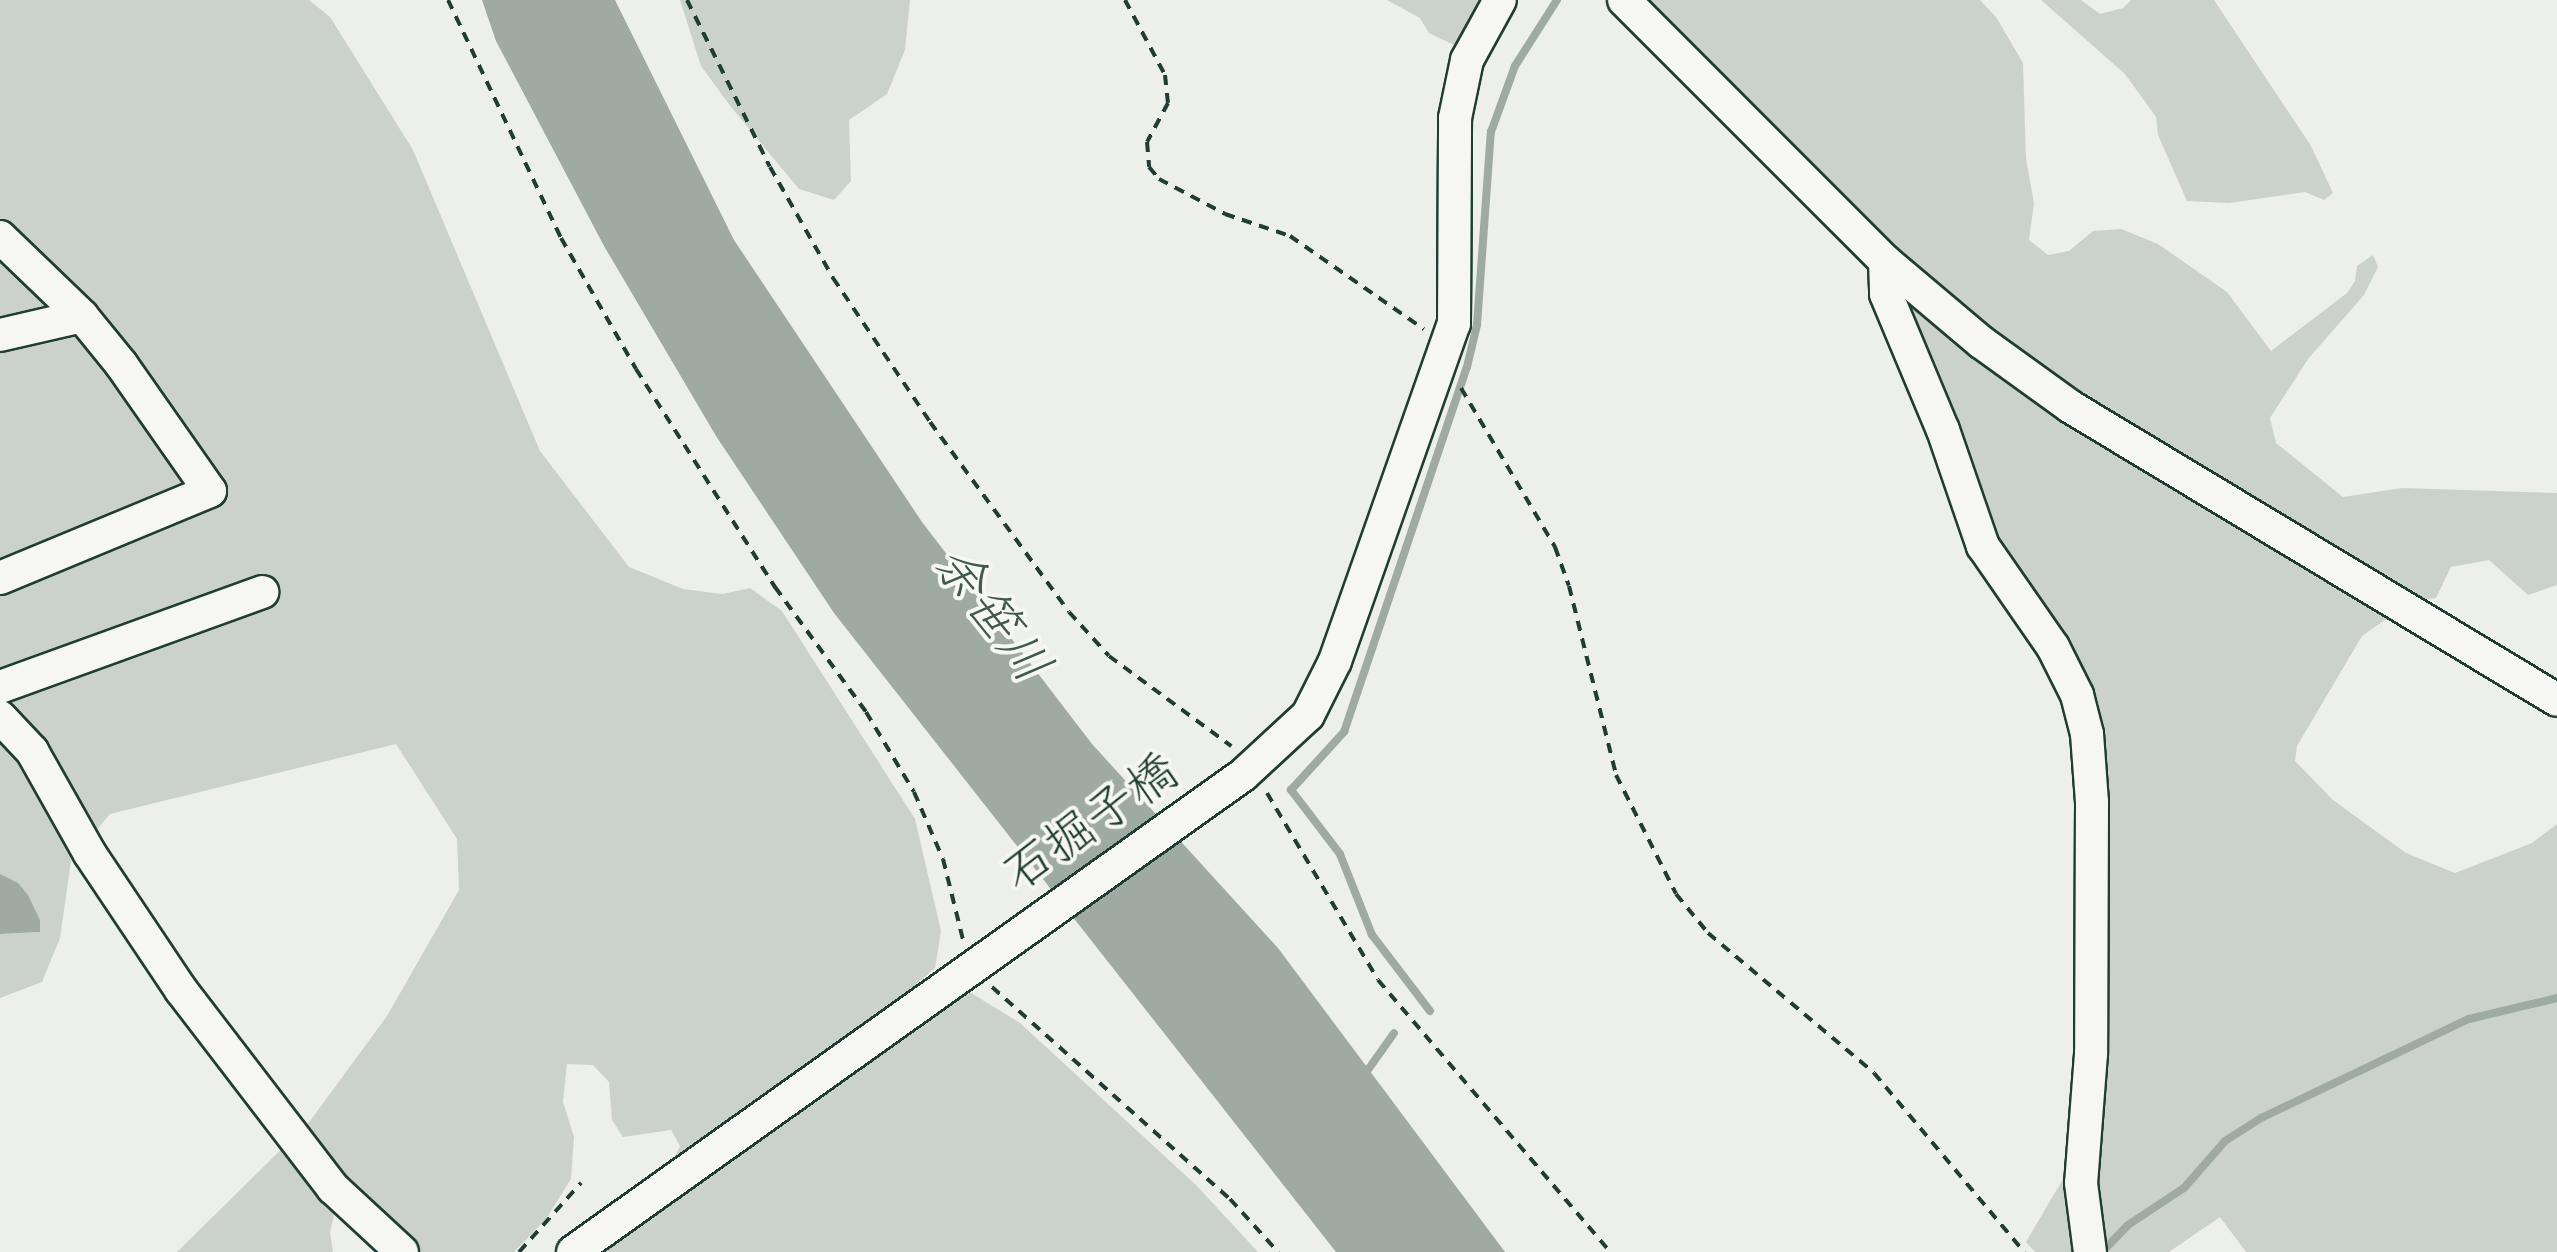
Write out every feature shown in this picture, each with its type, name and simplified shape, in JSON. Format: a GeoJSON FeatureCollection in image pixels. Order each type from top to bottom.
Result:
{"type":"FeatureCollection","features":[{"type":"Feature","properties":{"kind":"street","name":"石掘子橋"},"geometry":{"type":"LineString","coordinates":[[573,1252],[1247,772],[1291,734],[1323,688],[1446,352],[1457,257],[1456,118],[1467,60],[1500,0]]}},
{"type":"Feature","properties":{"kind":"street"},"geometry":{"type":"LineString","coordinates":[[1624,0],[1885,260],[1981,342],[2072,407],[2557,700]]}},
{"type":"Feature","properties":{"kind":"street"},"geometry":{"type":"LineString","coordinates":[[0,237],[82,316],[121,364],[210,491],[0,578]]}},
{"type":"Feature","properties":{"kind":"street"},"geometry":{"type":"LineString","coordinates":[[1885,260],[1886,294],[1943,430],[1982,546],[2053,647],[2077,695],[2087,734],[2092,802],[2091,1054],[2081,1182],[2090,1252]]}},
{"type":"Feature","properties":{"kind":"street"},"geometry":{"type":"LineString","coordinates":[[0,335],[82,316]]}},
{"type":"Feature","properties":{"kind":"street"},"geometry":{"type":"LineString","coordinates":[[0,687],[262,592]]}},
{"type":"Feature","properties":{"kind":"street"},"geometry":{"type":"LineString","coordinates":[[0,718],[32,752],[90,854],[181,990],[334,1188],[402,1252]]}},
{"type":"Feature","properties":{"kind":"path"},"geometry":{"type":"LineString","coordinates":[[448,0],[560,238],[636,369],[775,587],[866,712],[914,792],[981,961],[1015,1005],[1230,1199],[1278,1252]]}},
{"type":"Feature","properties":{"kind":"path"},"geometry":{"type":"LineString","coordinates":[[687,0],[770,166],[833,278],[930,422],[1070,612],[1109,656],[1220,734],[1378,980],[1610,1252]]}},
{"type":"Feature","properties":{"kind":"path"},"geometry":{"type":"LineString","coordinates":[[1125,0],[1165,75],[1168,103],[1147,142],[1149,166],[1160,179],[1225,214],[1311,248],[1446,352],[1555,547],[1569,586],[1616,775],[1676,894],[1708,933],[1874,1073],[2024,1252]]}},
{"type":"Feature","properties":{"kind":"path"},"geometry":{"type":"LineString","coordinates":[[519,1252],[582,1182]]}},
{"type":"Feature","properties":{"kind":"shaded area"},"geometry":{"type":"Polygon","coordinates":[[[0,0],[309,0],[330,17],[413,150],[540,451],[629,567],[683,589],[722,594],[750,588],[782,611],[915,819],[941,931],[935,968],[831,1058],[767,1103],[789,1120],[968,991],[1020,1023],[1196,1185],[1258,1252],[585,1252],[652,1204],[680,1146],[671,1130],[623,1137],[612,1120],[609,1082],[593,1065],[567,1064],[563,1102],[574,1137],[571,1179],[546,1219],[514,1252],[408,1252],[335,1211],[330,1232],[333,1252],[177,1252],[310,1121],[387,1016],[459,890],[457,839],[396,744],[110,814],[71,861],[60,938],[42,982],[0,998],[0,934],[40,932],[32,906],[0,874],[0,0]]]}},
{"type":"Feature","properties":{"kind":"shaded area"},"geometry":{"type":"Polygon","coordinates":[[[680,0],[910,0],[905,50],[887,94],[849,120],[851,181],[834,200],[799,189],[731,107],[701,66],[680,0]]]}},
{"type":"Feature","properties":{"kind":"shaded area"},"geometry":{"type":"Polygon","coordinates":[[[1387,0],[1485,0],[1454,45],[1429,33],[1420,18],[1387,0]]]}},
{"type":"Feature","properties":{"kind":"shaded area"},"geometry":{"type":"Polygon","coordinates":[[[1638,0],[1980,0],[1996,17],[2023,63],[2026,159],[2034,203],[2029,240],[2048,255],[2069,251],[2093,231],[2121,229],[2158,244],[2227,292],[2271,351],[2347,293],[2355,281],[2357,266],[2373,255],[2378,267],[2364,295],[2308,359],[2270,418],[2276,443],[2343,497],[2402,488],[2557,493],[2557,585],[2528,595],[2489,560],[2451,567],[2436,598],[2412,601],[2362,636],[2297,746],[2295,761],[2333,800],[2406,853],[2455,873],[2532,843],[2557,824],[2557,1252],[2246,1252],[2220,1217],[2169,1252],[2092,1252],[2098,1043],[2072,699],[1975,541],[1877,243],[1638,0]]]}},
{"type":"Feature","properties":{"kind":"shaded area"},"geometry":{"type":"Polygon","coordinates":[[[2041,0],[2081,0],[2100,14],[2123,8],[2131,0],[2214,0],[2311,146],[2333,193],[2324,200],[2305,192],[2229,203],[2187,201],[2158,135],[2156,117],[2125,74],[2041,0]]]}},
{"type":"Feature","properties":{"kind":"shaded area"},"geometry":{"type":"Polygon","coordinates":[[[2066,1174],[2079,1252],[2035,1252],[2026,1242],[2066,1174]]]}},
{"type":"Feature","properties":{"kind":"water","name":"余笹川"},"geometry":{"type":"Polygon","coordinates":[[[482,0],[615,0],[734,240],[922,522],[1092,744],[1278,948],[1505,1252],[1336,1252],[834,613],[716,436],[604,246],[496,41],[482,0]]]}},
{"type":"Feature","properties":{"kind":"water"},"geometry":{"type":"Polygon","coordinates":[[[0,874],[18,883],[28,895],[40,920],[40,932],[0,934],[0,874]]]}},
{"type":"Feature","properties":{"kind":"waterway"},"geometry":{"type":"LineString","coordinates":[[1430,1011],[1372,935],[1340,854],[1291,790],[1344,732],[1467,367],[1477,325],[1491,132],[1515,66],[1557,0]]}},
{"type":"Feature","properties":{"kind":"waterway"},"geometry":{"type":"LineString","coordinates":[[2102,1252],[2128,1225],[2184,1188],[2225,1141],[2261,1118],[2469,1019],[2557,998]]}},
{"type":"Feature","properties":{"kind":"waterway"},"geometry":{"type":"LineString","coordinates":[[1365,1074],[1394,1033]]}}]}
